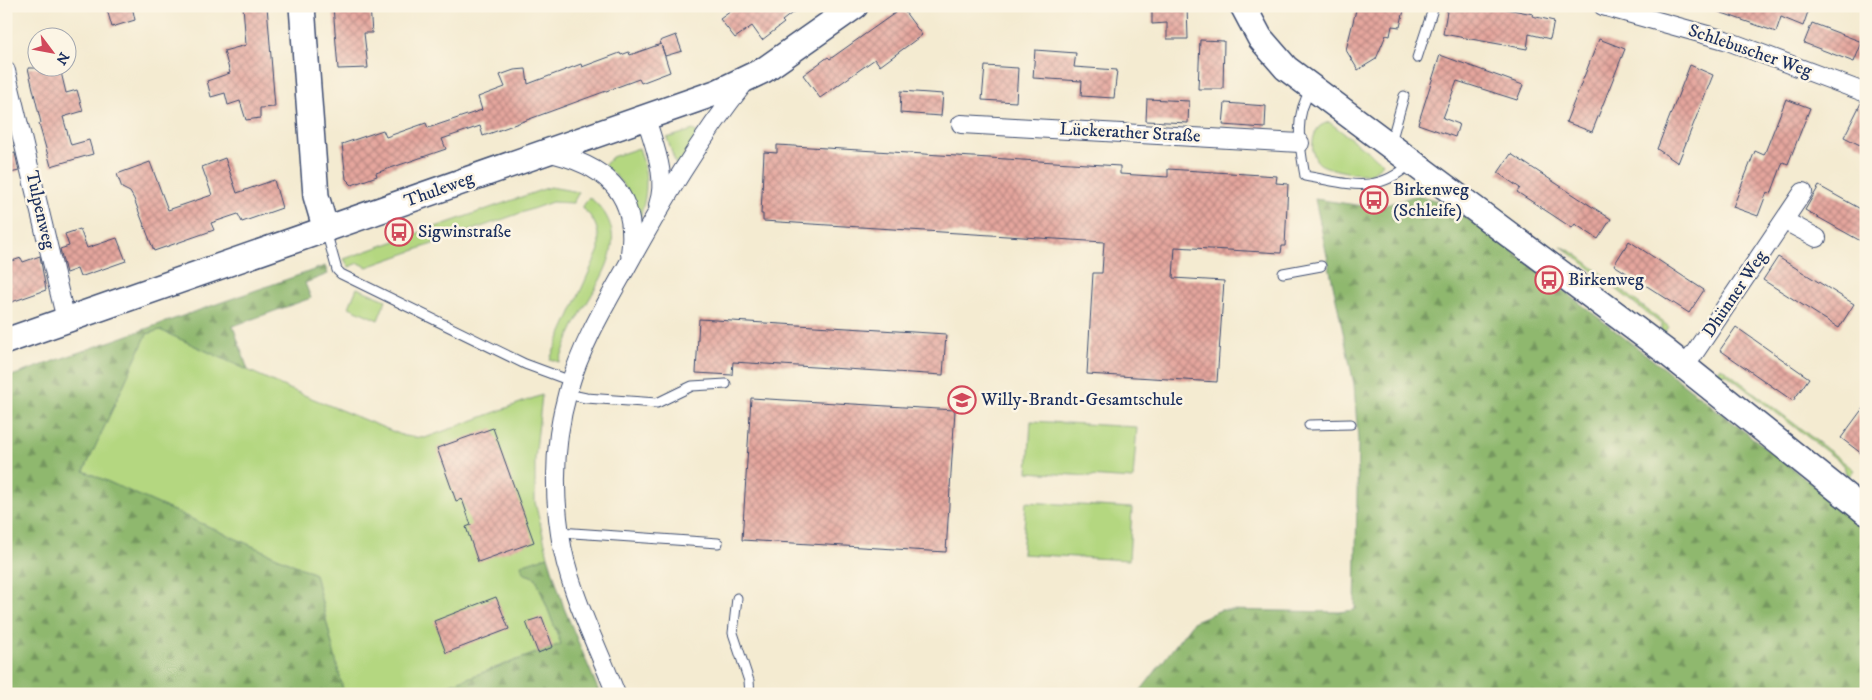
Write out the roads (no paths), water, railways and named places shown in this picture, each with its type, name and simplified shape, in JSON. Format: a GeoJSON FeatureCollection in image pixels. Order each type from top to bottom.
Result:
{"type":"FeatureCollection","features":[{"type":"Feature","properties":{"kind":"street"},"geometry":{"type":"LineString","coordinates":[[302,6],[316,196],[326,230]]}},
{"type":"Feature","properties":{"kind":"street","name":"Thuleweg"},"geometry":{"type":"LineString","coordinates":[[6,341],[545,152],[686,105],[748,79],[780,60],[855,6]]}},
{"type":"Feature","properties":{"kind":"street"},"geometry":{"type":"LineString","coordinates":[[1243,6],[1268,50],[1286,68],[1685,367],[1864,506]]}},
{"type":"Feature","properties":{"kind":"street","name":"Schlebuscher Weg"},"geometry":{"type":"LineString","coordinates":[[1603,6],[1724,40],[1866,93]]}},
{"type":"Feature","properties":{"kind":"street","name":"Tulpenweg"},"geometry":{"type":"LineString","coordinates":[[6,70],[13,130],[66,320]]}},
{"type":"Feature","properties":{"kind":"street"},"geometry":{"type":"LineString","coordinates":[[616,694],[570,578],[559,532],[557,462],[569,387],[599,317],[652,220],[707,132],[748,79]]}},
{"type":"Feature","properties":{"kind":"street"},"geometry":{"type":"LineString","coordinates":[[646,118],[658,158],[661,179],[660,200],[652,220]]}},
{"type":"Feature","properties":{"kind":"street","name":"Lückerather Straße"},"geometry":{"type":"LineString","coordinates":[[961,124],[1300,143]]}},
{"type":"Feature","properties":{"kind":"street"},"geometry":{"type":"LineString","coordinates":[[545,152],[572,158],[596,169],[607,177],[621,194],[631,217],[632,239],[629,262]]}},
{"type":"Feature","properties":{"kind":"street","name":"Dhünner Weg"},"geometry":{"type":"LineString","coordinates":[[1685,367],[1803,192]]}},
{"type":"Feature","properties":{"kind":"street"},"geometry":{"type":"LineString","coordinates":[[1785,221],[1817,238]]}},
{"type":"Feature","properties":{"kind":"lane"},"geometry":{"type":"LineString","coordinates":[[1417,58],[1434,6]]}},
{"type":"Feature","properties":{"kind":"lane"},"geometry":{"type":"LineString","coordinates":[[1313,88],[1302,108],[1300,143],[1305,176],[1369,186],[1388,181],[1413,162]]}},
{"type":"Feature","properties":{"kind":"lane"},"geometry":{"type":"LineString","coordinates":[[1387,143],[1393,135],[1404,96]]}},
{"type":"Feature","properties":{"kind":"lane"},"geometry":{"type":"LineString","coordinates":[[326,230],[337,270],[341,274],[525,364],[586,398],[657,403],[692,386],[726,384]]}},
{"type":"Feature","properties":{"kind":"lane"},"geometry":{"type":"LineString","coordinates":[[1283,273],[1321,266]]}},
{"type":"Feature","properties":{"kind":"lane"},"geometry":{"type":"LineString","coordinates":[[1309,425],[1351,424]]}},
{"type":"Feature","properties":{"kind":"lane"},"geometry":{"type":"LineString","coordinates":[[559,532],[718,543]]}},
{"type":"Feature","properties":{"kind":"lane"},"geometry":{"type":"LineString","coordinates":[[737,598],[733,633],[749,681],[750,694]]}},
{"type":"Feature","properties":{"kind":"place","name":"Birkenweg (Schleife)"},"geometry":{"type":"Point","coordinates":[1374,200]}},
{"type":"Feature","properties":{"kind":"place","name":"Sigwinstraße"},"geometry":{"type":"Point","coordinates":[399,232]}},
{"type":"Feature","properties":{"kind":"place","name":"Birkenweg"},"geometry":{"type":"Point","coordinates":[1549,280]}},
{"type":"Feature","properties":{"kind":"place","name":"Willy-Brandt-Gesamtschule"},"geometry":{"type":"Point","coordinates":[962,400]}}]}
